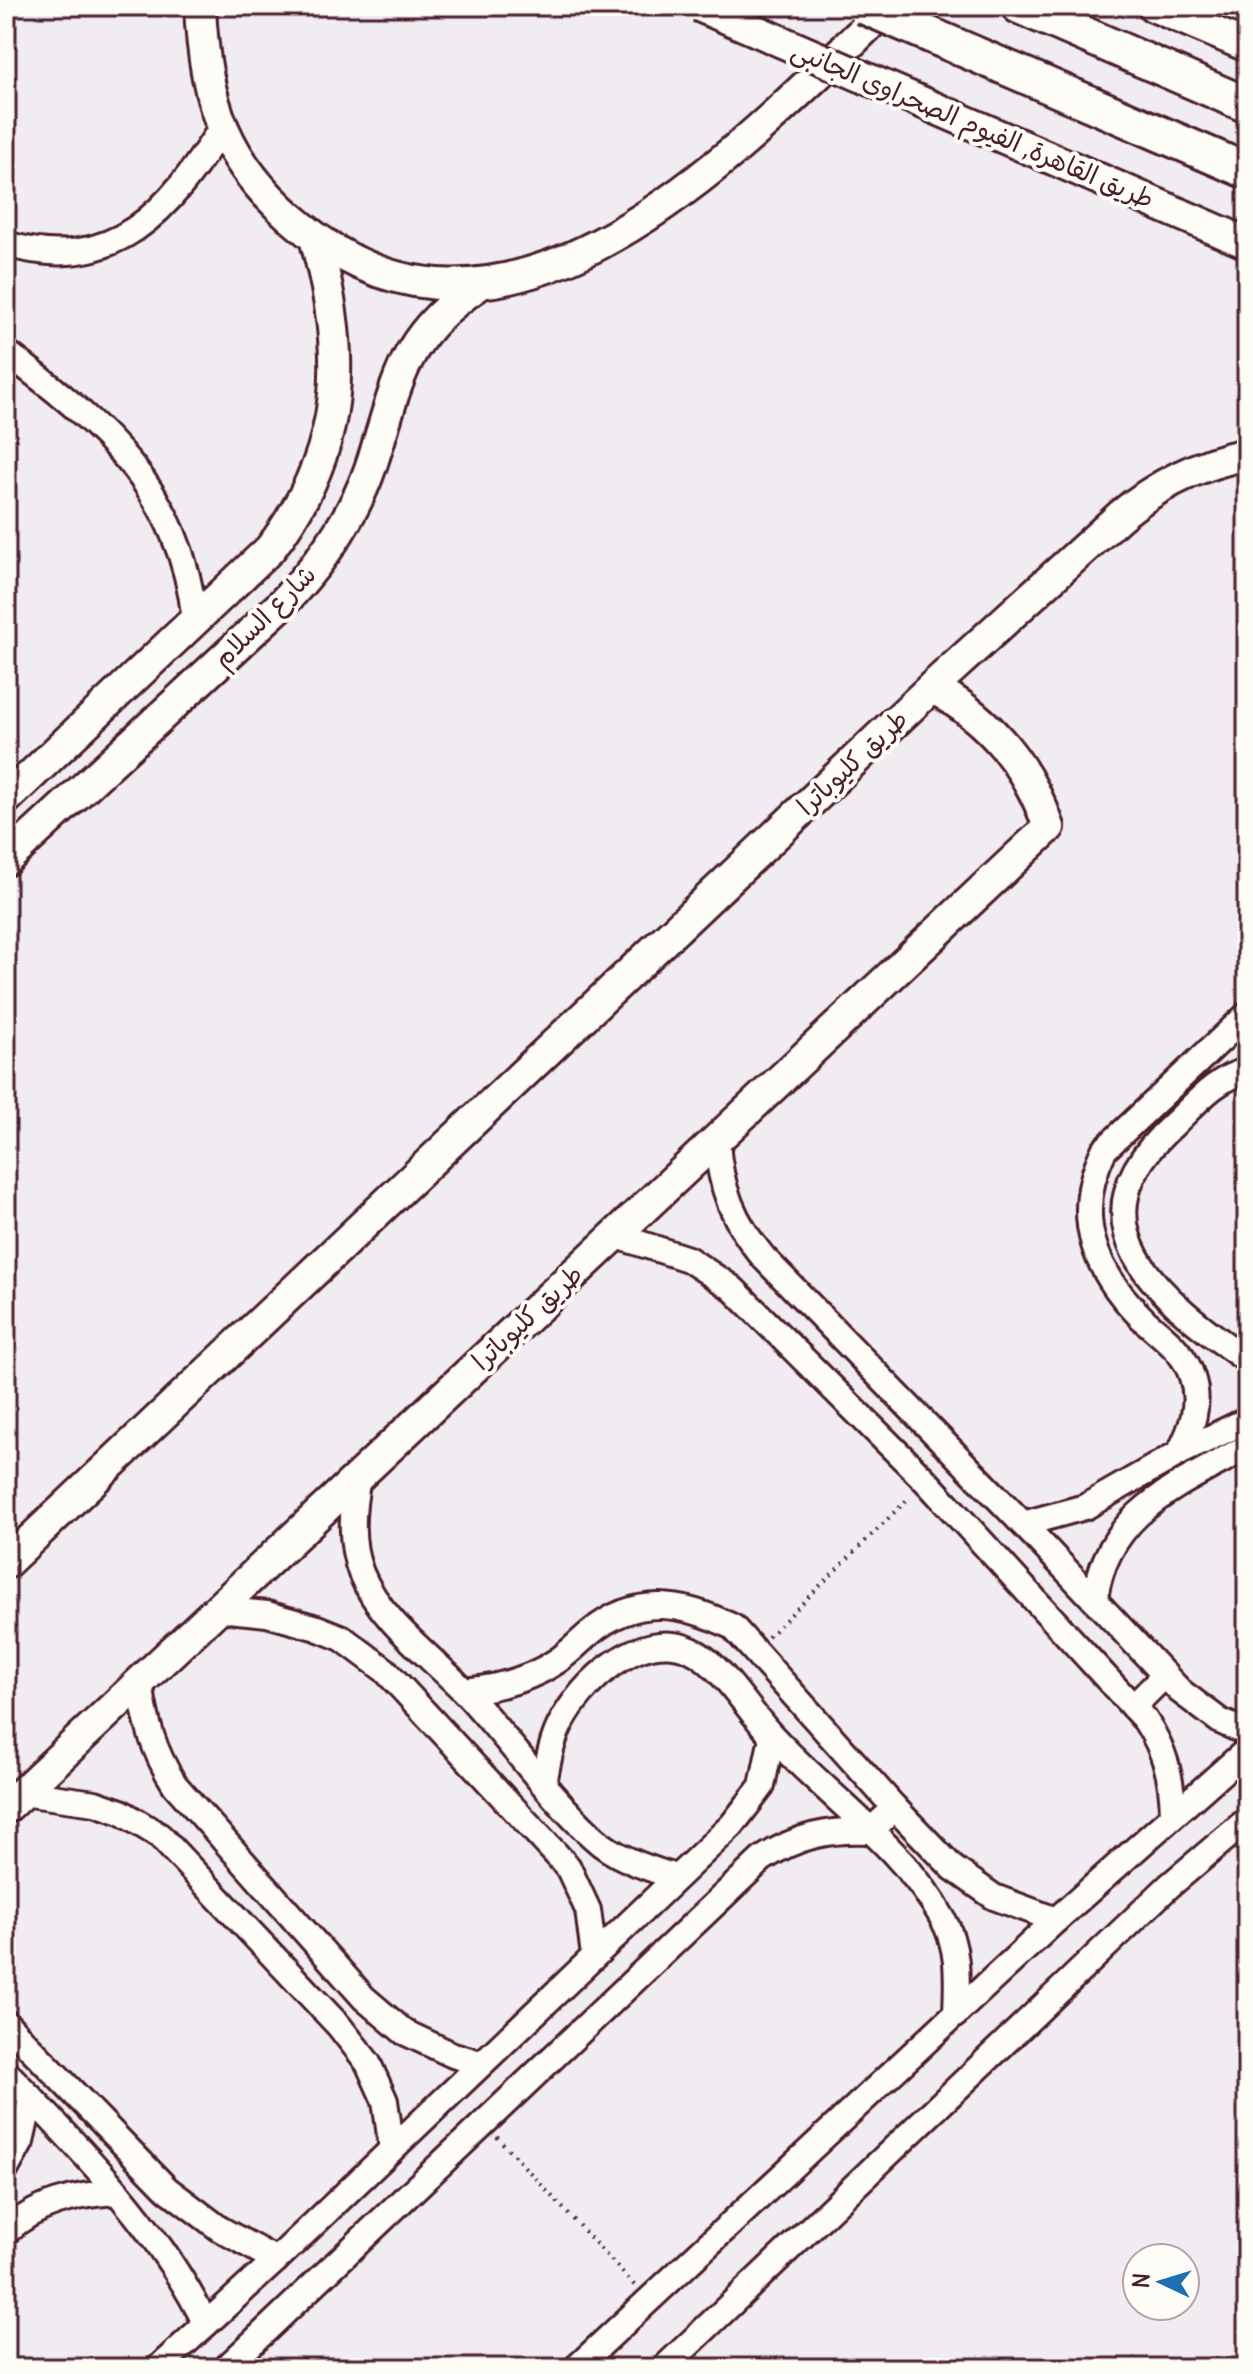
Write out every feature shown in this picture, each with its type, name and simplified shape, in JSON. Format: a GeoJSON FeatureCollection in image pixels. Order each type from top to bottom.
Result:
{"type":"FeatureCollection","features":[{"type":"Feature","properties":{"kind":"highway"},"geometry":{"type":"LineString","coordinates":[[863,6],[1247,171]]}},
{"type":"Feature","properties":{"kind":"highway"},"geometry":{"type":"LineString","coordinates":[[1019,6],[1247,105]]}},
{"type":"Feature","properties":{"kind":"main road"},"geometry":{"type":"LineString","coordinates":[[200,6],[202,61],[222,127],[253,179],[281,211],[315,238],[352,260],[392,275],[434,284],[477,286],[578,257],[676,197],[766,123],[889,6]]}},
{"type":"Feature","properties":{"kind":"main road","name":"طريق القاهرة, الفيوم الصحراوى الجانبى"},"geometry":{"type":"LineString","coordinates":[[699,6],[1247,243]]}},
{"type":"Feature","properties":{"kind":"main road"},"geometry":{"type":"LineString","coordinates":[[1153,6],[1195,17],[1247,46]]}},
{"type":"Feature","properties":{"kind":"main road","name":"شارع السلام"},"geometry":{"type":"LineString","coordinates":[[6,799],[270,549],[287,527],[315,476],[325,449],[336,394],[337,353],[329,294],[315,238]]}},
{"type":"Feature","properties":{"kind":"main road","name":"شارع السلام"},"geometry":{"type":"LineString","coordinates":[[6,860],[281,605],[317,563],[360,492],[392,391],[412,352],[448,305],[477,286]]}},
{"type":"Feature","properties":{"kind":"main road","name":"طريق كليوباترا"},"geometry":{"type":"LineString","coordinates":[[6,1563],[932,687],[1139,499],[1184,473],[1247,454]]}},
{"type":"Feature","properties":{"kind":"main road","name":"طريق كليوباترا"},"geometry":{"type":"LineString","coordinates":[[14,1801],[1049,827],[1031,784],[1005,744],[972,712],[932,687]]}},
{"type":"Feature","properties":{"kind":"street"},"geometry":{"type":"LineString","coordinates":[[6,244],[60,252],[100,245],[129,233],[169,202],[222,127]]}},
{"type":"Feature","properties":{"kind":"street"},"geometry":{"type":"LineString","coordinates":[[6,352],[103,431],[139,471],[167,516],[178,541],[195,620]]}},
{"type":"Feature","properties":{"kind":"street"},"geometry":{"type":"LineString","coordinates":[[1179,1453],[1192,1429],[1196,1402],[1192,1376],[1180,1352],[1137,1313],[1103,1267],[1087,1212],[1090,1179],[1104,1150],[1247,1015]]}},
{"type":"Feature","properties":{"kind":"street"},"geometry":{"type":"LineString","coordinates":[[1247,1071],[1224,1080],[1208,1092],[1144,1154],[1129,1180],[1123,1209],[1127,1239],[1139,1266],[1196,1320],[1247,1360]]}},
{"type":"Feature","properties":{"kind":"street"},"geometry":{"type":"LineString","coordinates":[[717,1142],[724,1193],[747,1239],[764,1258],[1165,1675],[1197,1706],[1247,1733]]}},
{"type":"Feature","properties":{"kind":"street"},"geometry":{"type":"LineString","coordinates":[[614,1235],[688,1259],[732,1288],[926,1481],[1158,1738],[1172,1783],[1173,1813]]}},
{"type":"Feature","properties":{"kind":"street"},"geometry":{"type":"LineString","coordinates":[[732,1288],[745,1269],[764,1258]]}},
{"type":"Feature","properties":{"kind":"street"},"geometry":{"type":"LineString","coordinates":[[1023,1524],[1085,1507],[1114,1494],[1179,1453],[1247,1420]]}},
{"type":"Feature","properties":{"kind":"street"},"geometry":{"type":"LineString","coordinates":[[1095,1599],[1098,1574],[1109,1548],[1132,1518],[1161,1495],[1247,1447]]}},
{"type":"Feature","properties":{"kind":"street"},"geometry":{"type":"LineString","coordinates":[[358,1477],[352,1508],[353,1542],[362,1574],[395,1622],[464,1691],[595,1840],[620,1855],[675,1877]]}},
{"type":"Feature","properties":{"kind":"street"},"geometry":{"type":"LineString","coordinates":[[1114,1494],[1132,1518]]}},
{"type":"Feature","properties":{"kind":"street"},"geometry":{"type":"LineString","coordinates":[[464,1691],[511,1683],[534,1674],[624,1612],[661,1605],[699,1610],[733,1627],[895,1808],[973,1884],[1019,1909],[1056,1920]]}},
{"type":"Feature","properties":{"kind":"street"},"geometry":{"type":"LineString","coordinates":[[217,1609],[242,1610],[293,1620],[342,1638],[367,1655],[568,1867],[588,1910],[594,1956]]}},
{"type":"Feature","properties":{"kind":"street"},"geometry":{"type":"LineString","coordinates":[[544,1783],[549,1753],[560,1725],[577,1699],[597,1677],[644,1647],[668,1644],[692,1650],[711,1665],[772,1737],[922,1886],[945,1921],[958,1970],[956,2014]]}},
{"type":"Feature","properties":{"kind":"street"},"geometry":{"type":"LineString","coordinates":[[1133,1707],[1165,1675]]}},
{"type":"Feature","properties":{"kind":"street"},"geometry":{"type":"LineString","coordinates":[[140,1682],[146,1724],[155,1749],[175,1785],[364,1998],[404,2032],[430,2046],[480,2063]]}},
{"type":"Feature","properties":{"kind":"street"},"geometry":{"type":"LineString","coordinates":[[158,2368],[276,2260],[752,1805],[762,1786],[772,1737]]}},
{"type":"Feature","properties":{"kind":"street"},"geometry":{"type":"LineString","coordinates":[[576,2368],[1056,1920],[1247,1750]]}},
{"type":"Feature","properties":{"kind":"street"},"geometry":{"type":"LineString","coordinates":[[14,1801],[95,1803],[121,1812],[160,1836],[339,2026],[368,2063],[385,2101],[392,2149]]}},
{"type":"Feature","properties":{"kind":"street"},"geometry":{"type":"LineString","coordinates":[[226,2368],[762,1859],[786,1843],[813,1833],[870,1831],[895,1808]]}},
{"type":"Feature","properties":{"kind":"street"},"geometry":{"type":"LineString","coordinates":[[664,2368],[1169,1886],[1247,1820]]}},
{"type":"Feature","properties":{"kind":"street"},"geometry":{"type":"LineString","coordinates":[[568,1867],[595,1840]]}},
{"type":"Feature","properties":{"kind":"street"},"geometry":{"type":"LineString","coordinates":[[6,2023],[167,2189],[220,2229],[276,2260]]}},
{"type":"Feature","properties":{"kind":"street"},"geometry":{"type":"LineString","coordinates":[[6,2072],[116,2192],[182,2276],[206,2324]]}},
{"type":"Feature","properties":{"kind":"street"},"geometry":{"type":"LineString","coordinates":[[6,2169],[21,2142],[31,2098]]}},
{"type":"Feature","properties":{"kind":"street"},"geometry":{"type":"LineString","coordinates":[[6,2232],[45,2206],[80,2195],[116,2192]]}},
{"type":"Feature","properties":{"kind":"path"},"geometry":{"type":"LineString","coordinates":[[755,1650],[926,1481]]}},
{"type":"Feature","properties":{"kind":"path"},"geometry":{"type":"LineString","coordinates":[[483,2122],[648,2300]]}}]}
